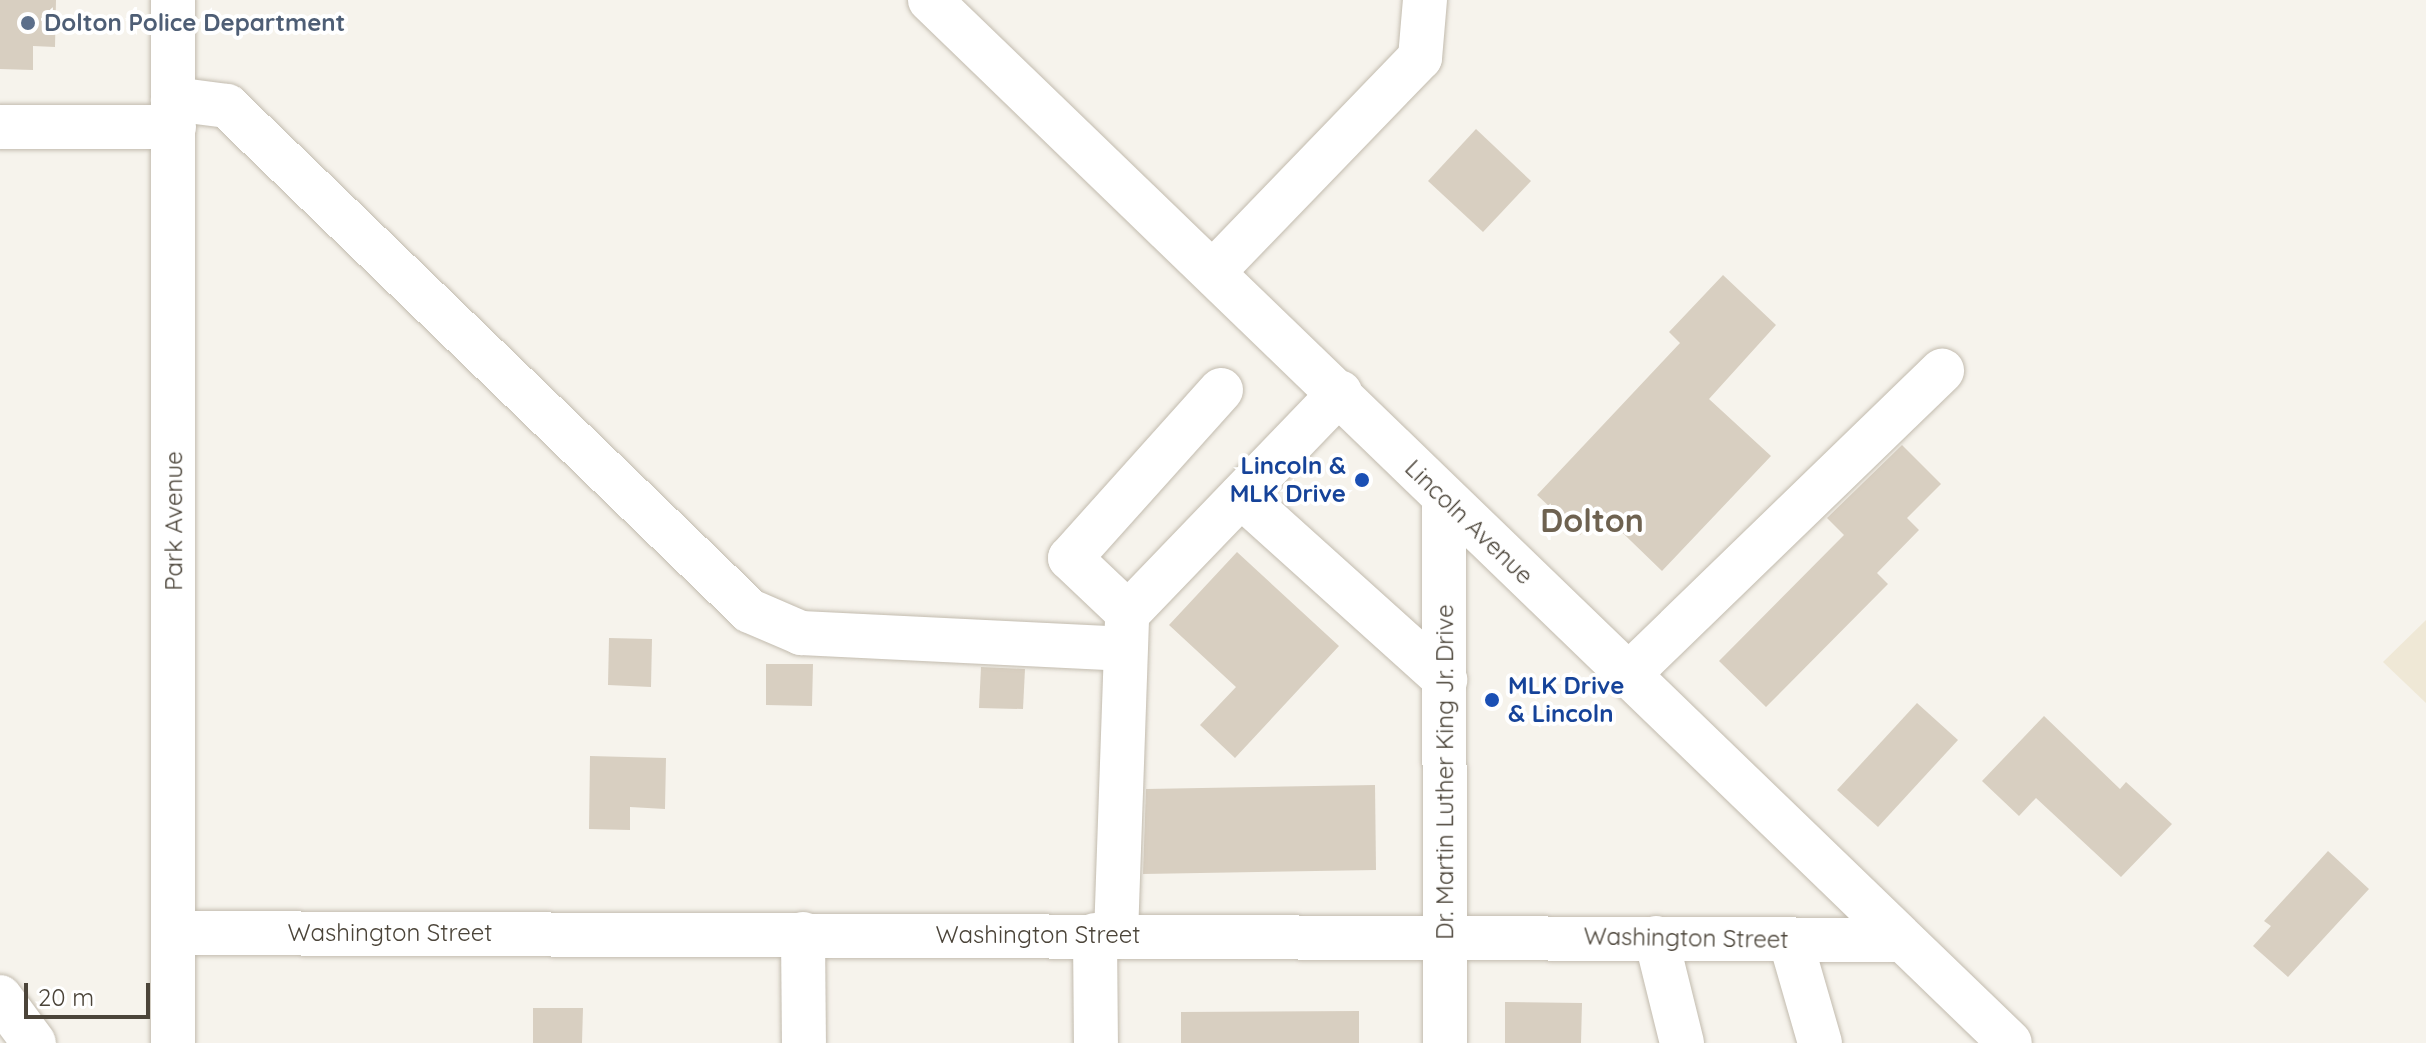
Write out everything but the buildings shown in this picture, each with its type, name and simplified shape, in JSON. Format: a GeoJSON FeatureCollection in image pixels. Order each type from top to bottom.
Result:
{"type":"FeatureCollection","features":[{"type":"Feature","properties":{"kind":"street","name":"Park Avenue"},"geometry":{"type":"LineString","coordinates":[[173,0],[173,1043]]}},
{"type":"Feature","properties":{"kind":"street","name":"Lincoln Avenue"},"geometry":{"type":"LineString","coordinates":[[930,0],[1340,393],[1444,502],[1629,674],[2010,1043]]}},
{"type":"Feature","properties":{"kind":"street"},"geometry":{"type":"LineString","coordinates":[[1213,272],[1420,58],[1425,0]]}},
{"type":"Feature","properties":{"kind":"street"},"geometry":{"type":"LineString","coordinates":[[0,127],[227,106],[750,611],[801,633],[1126,631]]}},
{"type":"Feature","properties":{"kind":"street"},"geometry":{"type":"LineString","coordinates":[[1629,674],[1942,371]]}},
{"type":"Feature","properties":{"kind":"street"},"geometry":{"type":"LineString","coordinates":[[1126,631],[1070,558],[1221,390]]}},
{"type":"Feature","properties":{"kind":"street"},"geometry":{"type":"LineString","coordinates":[[1096,1043],[1126,631],[1241,496],[1340,393]]}},
{"type":"Feature","properties":{"kind":"street"},"geometry":{"type":"LineString","coordinates":[[1241,496],[1445,680]]}},
{"type":"Feature","properties":{"kind":"street","name":"Dr. Martin Luther King Jr. Drive"},"geometry":{"type":"LineString","coordinates":[[1444,502],[1445,1043]]}},
{"type":"Feature","properties":{"kind":"street","name":"Washington Street"},"geometry":{"type":"LineString","coordinates":[[175,933],[1445,935],[1902,940]]}},
{"type":"Feature","properties":{"kind":"street"},"geometry":{"type":"LineString","coordinates":[[803,934],[804,1043]]}},
{"type":"Feature","properties":{"kind":"street"},"geometry":{"type":"LineString","coordinates":[[1656,938],[1682,1043]]}},
{"type":"Feature","properties":{"kind":"street"},"geometry":{"type":"LineString","coordinates":[[1790,939],[1820,1043]]}},
{"type":"Feature","properties":{"kind":"street"},"geometry":{"type":"LineString","coordinates":[[0,997],[34,1043]]}},
{"type":"Feature","properties":{"kind":"shaded area"},"geometry":{"type":"Polygon","coordinates":[[[2426,620],[2426,703],[2383,662],[2426,620]]]}},
{"type":"Feature","properties":{"kind":"place","name":"Dolton Police Department"},"geometry":{"type":"Point","coordinates":[28,23]}},
{"type":"Feature","properties":{"kind":"place","name":"Lincoln & MLK Drive"},"geometry":{"type":"Point","coordinates":[1362,480]}},
{"type":"Feature","properties":{"kind":"place","name":"MLK Drive & Lincoln"},"geometry":{"type":"Point","coordinates":[1492,700]}},
{"type":"Feature","properties":{"kind":"district","name":"Dolton"},"geometry":{"type":"Point","coordinates":[1592,520]}}]}
